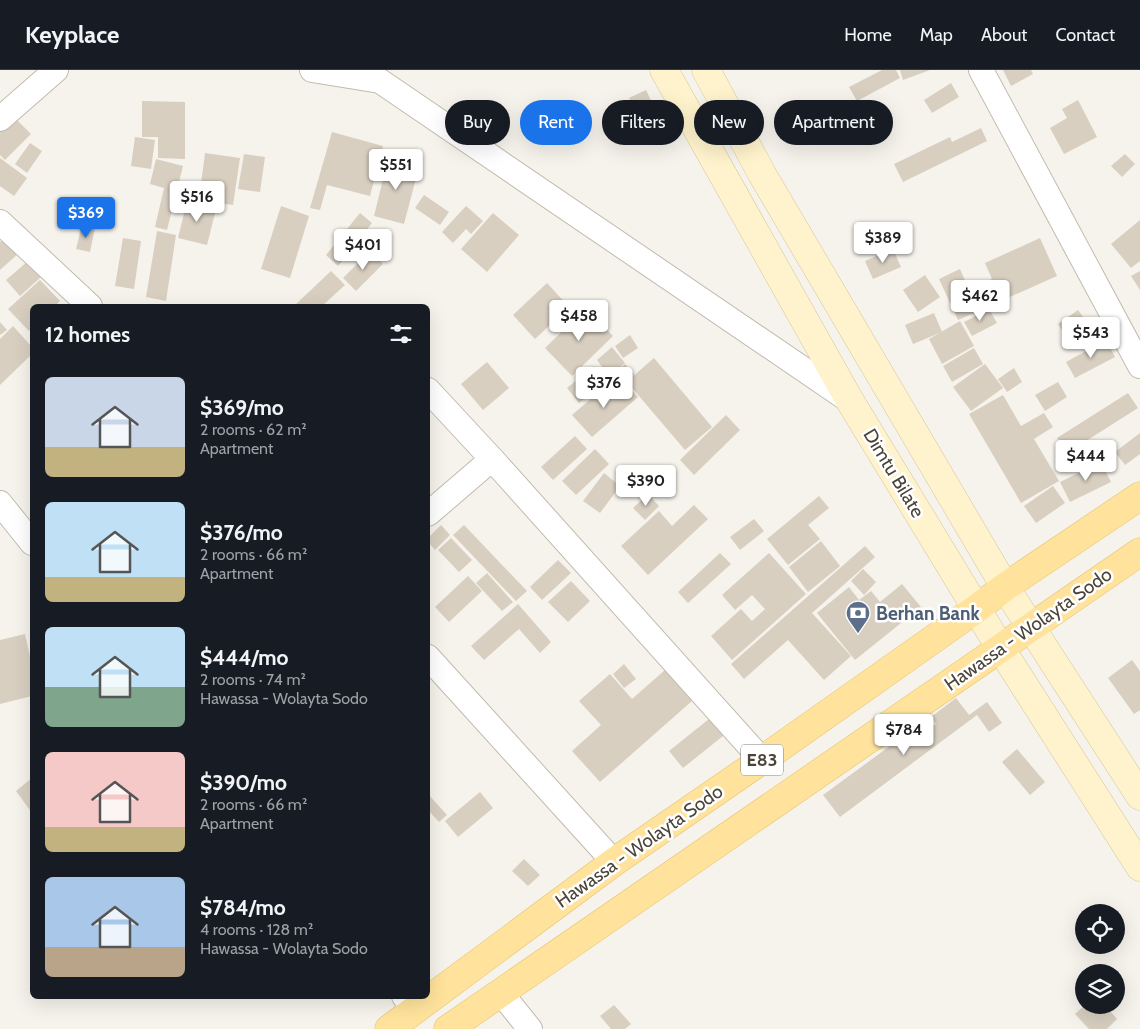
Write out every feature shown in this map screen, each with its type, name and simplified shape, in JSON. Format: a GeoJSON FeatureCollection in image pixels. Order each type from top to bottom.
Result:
{"type":"FeatureCollection","features":[{"type":"Feature","properties":{"kind":"main road","name":"Dimtu Bilate"},"geometry":{"type":"LineString","coordinates":[[664,70],[850,401],[976,609],[1140,867]]}},
{"type":"Feature","properties":{"kind":"main road"},"geometry":{"type":"LineString","coordinates":[[710,71],[762,174],[1005,587],[1140,796]]}},
{"type":"Feature","properties":{"kind":"main road","name":"Hawassa - Wolayta Sodo"},"geometry":{"type":"LineString","coordinates":[[430,989],[762,760],[1005,587],[1140,496]]}},
{"type":"Feature","properties":{"kind":"main road","name":"Hawassa - Wolayta Sodo"},"geometry":{"type":"LineString","coordinates":[[448,1029],[1140,552]]}},
{"type":"Feature","properties":{"kind":"main road","name":"Hawassa - Wolayta Sodo"},"geometry":{"type":"LineString","coordinates":[[388,1029],[409,1003]]}},
{"type":"Feature","properties":{"kind":"street"},"geometry":{"type":"LineString","coordinates":[[0,119],[56,70]]}},
{"type":"Feature","properties":{"kind":"street"},"geometry":{"type":"LineString","coordinates":[[312,70],[380,81],[850,401]]}},
{"type":"Feature","properties":{"kind":"street"},"geometry":{"type":"LineString","coordinates":[[981,70],[1140,366]]}},
{"type":"Feature","properties":{"kind":"street"},"geometry":{"type":"LineString","coordinates":[[0,222],[88,304]]}},
{"type":"Feature","properties":{"kind":"street"},"geometry":{"type":"LineString","coordinates":[[430,392],[762,760]]}},
{"type":"Feature","properties":{"kind":"street"},"geometry":{"type":"LineString","coordinates":[[430,512],[492,459]]}},
{"type":"Feature","properties":{"kind":"street"},"geometry":{"type":"LineString","coordinates":[[0,502],[30,540]]}},
{"type":"Feature","properties":{"kind":"street"},"geometry":{"type":"LineString","coordinates":[[430,659],[614,862]]}},
{"type":"Feature","properties":{"kind":"street"},"geometry":{"type":"LineString","coordinates":[[501,992],[530,1029]]}},
{"type":"Feature","properties":{"kind":"building"},"geometry":{"type":"Polygon","coordinates":[[[882,70],[896,70],[900,78],[859,100],[856,100],[849,87],[882,70]]]}},
{"type":"Feature","properties":{"kind":"building"},"geometry":{"type":"Polygon","coordinates":[[[900,70],[930,70],[903,80],[900,70]]]}},
{"type":"Feature","properties":{"kind":"building"},"geometry":{"type":"Polygon","coordinates":[[[1003,70],[1031,70],[1033,74],[1011,86],[1003,70]]]}},
{"type":"Feature","properties":{"kind":"building"},"geometry":{"type":"Polygon","coordinates":[[[951,83],[959,97],[932,113],[924,100],[951,83]]]}},
{"type":"Feature","properties":{"kind":"building"},"geometry":{"type":"Polygon","coordinates":[[[646,90],[651,100],[630,100],[629,98],[646,90]]]}},
{"type":"Feature","properties":{"kind":"building"},"geometry":{"type":"Polygon","coordinates":[[[1078,100],[1097,137],[1064,154],[1050,128],[1067,118],[1062,109],[1078,100]]]}},
{"type":"Feature","properties":{"kind":"building"},"geometry":{"type":"Polygon","coordinates":[[[142,101],[185,102],[185,159],[158,158],[158,137],[142,137],[142,101]]]}},
{"type":"Feature","properties":{"kind":"building"},"geometry":{"type":"Polygon","coordinates":[[[10,113],[31,134],[5,160],[0,155],[0,123],[10,113]]]}},
{"type":"Feature","properties":{"kind":"building"},"geometry":{"type":"Polygon","coordinates":[[[981,128],[987,141],[903,182],[894,164],[950,137],[952,142],[981,128]]]}},
{"type":"Feature","properties":{"kind":"building"},"geometry":{"type":"Polygon","coordinates":[[[332,132],[383,146],[370,196],[327,185],[320,210],[310,208],[332,132]]]}},
{"type":"Feature","properties":{"kind":"building"},"geometry":{"type":"Polygon","coordinates":[[[135,137],[155,140],[151,169],[131,166],[135,137]]]}},
{"type":"Feature","properties":{"kind":"building"},"geometry":{"type":"Polygon","coordinates":[[[30,143],[42,151],[27,173],[15,164],[30,143]]]}},
{"type":"Feature","properties":{"kind":"building"},"geometry":{"type":"Polygon","coordinates":[[[205,153],[240,158],[233,205],[210,202],[212,193],[200,191],[205,153]]]}},
{"type":"Feature","properties":{"kind":"building"},"geometry":{"type":"Polygon","coordinates":[[[244,154],[265,157],[260,192],[238,189],[244,154]]]}},
{"type":"Feature","properties":{"kind":"building"},"geometry":{"type":"Polygon","coordinates":[[[1125,154],[1135,164],[1122,177],[1111,166],[1125,154]]]}},
{"type":"Feature","properties":{"kind":"building"},"geometry":{"type":"Polygon","coordinates":[[[0,158],[27,178],[14,196],[0,186],[0,158]]]}},
{"type":"Feature","properties":{"kind":"building"},"geometry":{"type":"Polygon","coordinates":[[[156,159],[183,166],[167,230],[155,227],[164,188],[150,184],[156,159]]]}},
{"type":"Feature","properties":{"kind":"building"},"geometry":{"type":"Polygon","coordinates":[[[388,159],[419,167],[404,224],[374,216],[388,159]]]}},
{"type":"Feature","properties":{"kind":"building"},"geometry":{"type":"Polygon","coordinates":[[[424,195],[449,212],[440,225],[415,208],[424,195]]]}},
{"type":"Feature","properties":{"kind":"building"},"geometry":{"type":"Polygon","coordinates":[[[187,201],[216,209],[207,245],[178,238],[187,201]]]}},
{"type":"Feature","properties":{"kind":"building"},"geometry":{"type":"Polygon","coordinates":[[[281,206],[309,216],[290,278],[261,269],[281,206]]]}},
{"type":"Feature","properties":{"kind":"building"},"geometry":{"type":"Polygon","coordinates":[[[466,206],[483,221],[471,234],[466,229],[453,243],[442,232],[466,206]]]}},
{"type":"Feature","properties":{"kind":"building"},"geometry":{"type":"Polygon","coordinates":[[[360,213],[372,223],[338,266],[326,255],[360,213]]]}},
{"type":"Feature","properties":{"kind":"building"},"geometry":{"type":"Polygon","coordinates":[[[493,213],[519,235],[487,272],[461,249],[493,213]]]}},
{"type":"Feature","properties":{"kind":"building"},"geometry":{"type":"Polygon","coordinates":[[[1140,220],[1140,261],[1131,268],[1111,244],[1140,220]]]}},
{"type":"Feature","properties":{"kind":"building"},"geometry":{"type":"Polygon","coordinates":[[[82,225],[95,228],[90,252],[76,249],[82,225]]]}},
{"type":"Feature","properties":{"kind":"building"},"geometry":{"type":"Polygon","coordinates":[[[157,231],[176,235],[166,301],[146,297],[157,231]]]}},
{"type":"Feature","properties":{"kind":"building"},"geometry":{"type":"Polygon","coordinates":[[[6,237],[20,252],[0,270],[0,242],[6,237]]]}},
{"type":"Feature","properties":{"kind":"building"},"geometry":{"type":"Polygon","coordinates":[[[123,238],[141,241],[134,289],[115,286],[123,238]]]}},
{"type":"Feature","properties":{"kind":"building"},"geometry":{"type":"Polygon","coordinates":[[[1040,238],[1057,276],[958,320],[939,279],[960,269],[969,290],[992,279],[985,263],[1040,238]]]}},
{"type":"Feature","properties":{"kind":"building"},"geometry":{"type":"Polygon","coordinates":[[[893,249],[901,267],[873,279],[865,261],[893,249]]]}},
{"type":"Feature","properties":{"kind":"building"},"geometry":{"type":"Polygon","coordinates":[[[370,251],[383,264],[356,291],[343,278],[370,251]]]}},
{"type":"Feature","properties":{"kind":"building"},"geometry":{"type":"Polygon","coordinates":[[[28,261],[41,277],[20,296],[6,280],[28,261]]]}},
{"type":"Feature","properties":{"kind":"building"},"geometry":{"type":"Polygon","coordinates":[[[331,271],[345,285],[324,304],[296,304],[331,271]]]}},
{"type":"Feature","properties":{"kind":"building"},"geometry":{"type":"Polygon","coordinates":[[[1140,271],[1140,290],[1131,276],[1140,271]]]}},
{"type":"Feature","properties":{"kind":"building"},"geometry":{"type":"Polygon","coordinates":[[[925,275],[940,297],[918,312],[903,290],[925,275]]]}},
{"type":"Feature","properties":{"kind":"building"},"geometry":{"type":"Polygon","coordinates":[[[40,280],[60,301],[57,304],[30,304],[29,331],[8,309],[40,280]]]}},
{"type":"Feature","properties":{"kind":"building"},"geometry":{"type":"Polygon","coordinates":[[[547,283],[569,307],[535,339],[513,315],[547,283]]]}},
{"type":"Feature","properties":{"kind":"building"},"geometry":{"type":"Polygon","coordinates":[[[586,308],[613,336],[572,376],[545,348],[586,308]]]}},
{"type":"Feature","properties":{"kind":"building"},"geometry":{"type":"Polygon","coordinates":[[[989,309],[997,323],[972,336],[964,322],[989,309]]]}},
{"type":"Feature","properties":{"kind":"building"},"geometry":{"type":"Polygon","coordinates":[[[1078,310],[1086,321],[1065,335],[1058,324],[1078,310]]]}},
{"type":"Feature","properties":{"kind":"building"},"geometry":{"type":"Polygon","coordinates":[[[934,313],[942,332],[913,344],[905,325],[934,313]]]}},
{"type":"Feature","properties":{"kind":"building"},"geometry":{"type":"Polygon","coordinates":[[[960,321],[974,346],[942,364],[929,339],[960,321]]]}},
{"type":"Feature","properties":{"kind":"building"},"geometry":{"type":"Polygon","coordinates":[[[0,322],[7,330],[0,335],[0,322]]]}},
{"type":"Feature","properties":{"kind":"building"},"geometry":{"type":"Polygon","coordinates":[[[13,326],[30,345],[30,356],[0,385],[0,339],[13,326]]]}},
{"type":"Feature","properties":{"kind":"building"},"geometry":{"type":"Polygon","coordinates":[[[630,335],[638,348],[623,358],[615,346],[630,335]]]}},
{"type":"Feature","properties":{"kind":"building"},"geometry":{"type":"Polygon","coordinates":[[[1106,340],[1115,357],[1075,378],[1066,362],[1106,340]]]}},
{"type":"Feature","properties":{"kind":"building"},"geometry":{"type":"Polygon","coordinates":[[[612,347],[625,363],[609,376],[597,360],[612,347]]]}},
{"type":"Feature","properties":{"kind":"building"},"geometry":{"type":"Polygon","coordinates":[[[974,348],[983,364],[952,382],[943,366],[974,348]]]}},
{"type":"Feature","properties":{"kind":"building"},"geometry":{"type":"Polygon","coordinates":[[[654,358],[712,427],[685,450],[627,382],[620,389],[610,379],[625,364],[634,374],[631,378],[654,358]]]}},
{"type":"Feature","properties":{"kind":"building"},"geometry":{"type":"Polygon","coordinates":[[[487,362],[509,388],[483,410],[461,384],[487,362]]]}},
{"type":"Feature","properties":{"kind":"building"},"geometry":{"type":"Polygon","coordinates":[[[985,364],[1003,388],[971,411],[953,387],[985,364]]]}},
{"type":"Feature","properties":{"kind":"building"},"geometry":{"type":"Polygon","coordinates":[[[594,366],[606,381],[579,403],[567,388],[594,366]]]}},
{"type":"Feature","properties":{"kind":"building"},"geometry":{"type":"Polygon","coordinates":[[[1014,368],[1022,382],[1007,392],[998,379],[1014,368]]]}},
{"type":"Feature","properties":{"kind":"building"},"geometry":{"type":"Polygon","coordinates":[[[1058,382],[1067,397],[1045,411],[1035,395],[1058,382]]]}},
{"type":"Feature","properties":{"kind":"building"},"geometry":{"type":"Polygon","coordinates":[[[607,385],[616,394],[627,385],[638,397],[592,437],[572,415],[607,385]]]}},
{"type":"Feature","properties":{"kind":"building"},"geometry":{"type":"Polygon","coordinates":[[[1128,393],[1138,408],[1067,453],[1057,438],[1128,393]]]}},
{"type":"Feature","properties":{"kind":"building"},"geometry":{"type":"Polygon","coordinates":[[[1003,395],[1021,426],[1044,413],[1053,427],[1034,439],[1059,481],[1021,503],[969,414],[1003,395]]]}},
{"type":"Feature","properties":{"kind":"building"},"geometry":{"type":"Polygon","coordinates":[[[726,415],[740,430],[694,475],[680,460],[726,415]]]}},
{"type":"Feature","properties":{"kind":"building"},"geometry":{"type":"Polygon","coordinates":[[[1140,433],[1140,454],[1125,465],[1115,452],[1140,433]]]}},
{"type":"Feature","properties":{"kind":"building"},"geometry":{"type":"Polygon","coordinates":[[[575,436],[587,449],[553,480],[541,467],[575,436]]]}},
{"type":"Feature","properties":{"kind":"building"},"geometry":{"type":"Polygon","coordinates":[[[595,449],[609,464],[576,495],[562,481],[595,449]]]}},
{"type":"Feature","properties":{"kind":"building"},"geometry":{"type":"Polygon","coordinates":[[[1101,462],[1111,482],[1070,502],[1060,482],[1101,462]]]}},
{"type":"Feature","properties":{"kind":"building"},"geometry":{"type":"Polygon","coordinates":[[[604,473],[620,486],[600,513],[583,501],[604,473]]]}},
{"type":"Feature","properties":{"kind":"building"},"geometry":{"type":"Polygon","coordinates":[[[1053,486],[1065,503],[1036,523],[1024,506],[1053,486]]]}},
{"type":"Feature","properties":{"kind":"building"},"geometry":{"type":"Polygon","coordinates":[[[648,494],[659,506],[645,520],[633,508],[648,494]]]}},
{"type":"Feature","properties":{"kind":"building"},"geometry":{"type":"Polygon","coordinates":[[[819,496],[829,508],[808,525],[820,539],[788,565],[767,539],[819,496]]]}},
{"type":"Feature","properties":{"kind":"building"},"geometry":{"type":"Polygon","coordinates":[[[694,505],[708,519],[648,575],[621,546],[659,511],[672,526],[694,505]]]}},
{"type":"Feature","properties":{"kind":"building"},"geometry":{"type":"Polygon","coordinates":[[[754,519],[764,531],[740,550],[730,537],[754,519]]]}},
{"type":"Feature","properties":{"kind":"building"},"geometry":{"type":"Polygon","coordinates":[[[441,525],[450,535],[435,550],[430,544],[430,536],[441,525]]]}},
{"type":"Feature","properties":{"kind":"building"},"geometry":{"type":"Polygon","coordinates":[[[464,525],[527,591],[516,601],[453,535],[464,525]]]}},
{"type":"Feature","properties":{"kind":"building"},"geometry":{"type":"Polygon","coordinates":[[[451,538],[472,560],[459,572],[438,550],[451,538]]]}},
{"type":"Feature","properties":{"kind":"building"},"geometry":{"type":"Polygon","coordinates":[[[821,541],[840,566],[808,592],[789,567],[821,541]]]}},
{"type":"Feature","properties":{"kind":"building"},"geometry":{"type":"Polygon","coordinates":[[[865,546],[875,557],[812,613],[851,656],[824,680],[788,640],[744,679],[731,664],[865,546]]]}},
{"type":"Feature","properties":{"kind":"building"},"geometry":{"type":"Polygon","coordinates":[[[720,553],[731,564],[688,603],[678,592],[720,553]]]}},
{"type":"Feature","properties":{"kind":"building"},"geometry":{"type":"Polygon","coordinates":[[[769,553],[806,594],[732,660],[711,636],[741,609],[752,621],[765,609],[752,595],[735,610],[722,595],[769,553]]]}},
{"type":"Feature","properties":{"kind":"building"},"geometry":{"type":"Polygon","coordinates":[[[558,560],[571,573],[542,600],[530,587],[558,560]]]}},
{"type":"Feature","properties":{"kind":"building"},"geometry":{"type":"Polygon","coordinates":[[[863,569],[876,582],[864,595],[851,581],[863,569]]]}},
{"type":"Feature","properties":{"kind":"building"},"geometry":{"type":"Polygon","coordinates":[[[487,573],[513,602],[502,611],[476,583],[487,573]]]}},
{"type":"Feature","properties":{"kind":"building"},"geometry":{"type":"Polygon","coordinates":[[[468,576],[482,591],[449,622],[435,607],[468,576]]]}},
{"type":"Feature","properties":{"kind":"building"},"geometry":{"type":"Polygon","coordinates":[[[571,581],[590,601],[568,622],[548,602],[571,581]]]}},
{"type":"Feature","properties":{"kind":"building"},"geometry":{"type":"Polygon","coordinates":[[[902,584],[921,607],[855,660],[817,613],[849,587],[859,600],[871,591],[880,602],[902,584]]]}},
{"type":"Feature","properties":{"kind":"building"},"geometry":{"type":"Polygon","coordinates":[[[518,604],[551,642],[540,653],[519,629],[484,660],[471,646],[518,604]]]}},
{"type":"Feature","properties":{"kind":"building"},"geometry":{"type":"Polygon","coordinates":[[[25,634],[30,657],[30,696],[0,704],[0,640],[25,634]]]}},
{"type":"Feature","properties":{"kind":"building"},"geometry":{"type":"Polygon","coordinates":[[[1132,660],[1140,671],[1140,710],[1134,714],[1108,678],[1132,660]]]}},
{"type":"Feature","properties":{"kind":"building"},"geometry":{"type":"Polygon","coordinates":[[[624,664],[636,679],[624,688],[613,674],[624,664]]]}},
{"type":"Feature","properties":{"kind":"building"},"geometry":{"type":"Polygon","coordinates":[[[665,670],[692,701],[600,782],[572,751],[601,725],[579,701],[610,674],[632,699],[665,670]]]}},
{"type":"Feature","properties":{"kind":"building"},"geometry":{"type":"Polygon","coordinates":[[[956,698],[969,715],[987,702],[1002,723],[989,732],[977,715],[840,817],[823,795],[894,743],[900,751],[936,724],[931,717],[956,698]]]}},
{"type":"Feature","properties":{"kind":"building"},"geometry":{"type":"Polygon","coordinates":[[[714,715],[728,732],[683,768],[669,751],[714,715]]]}},
{"type":"Feature","properties":{"kind":"building"},"geometry":{"type":"Polygon","coordinates":[[[1017,749],[1045,782],[1030,795],[1002,762],[1017,749]]]}},
{"type":"Feature","properties":{"kind":"building"},"geometry":{"type":"Polygon","coordinates":[[[30,780],[30,810],[16,791],[30,780]]]}},
{"type":"Feature","properties":{"kind":"building"},"geometry":{"type":"Polygon","coordinates":[[[480,792],[493,808],[458,837],[445,821],[480,792]]]}},
{"type":"Feature","properties":{"kind":"building"},"geometry":{"type":"Polygon","coordinates":[[[430,796],[447,815],[439,822],[430,812],[430,796]]]}},
{"type":"Feature","properties":{"kind":"building"},"geometry":{"type":"Polygon","coordinates":[[[524,859],[540,875],[528,886],[512,871],[524,859]]]}},
{"type":"Feature","properties":{"kind":"building"},"geometry":{"type":"Polygon","coordinates":[[[614,1005],[631,1024],[625,1029],[611,1029],[600,1016],[614,1005]]]}},
{"type":"Feature","properties":{"kind":"building"},"geometry":{"type":"Polygon","coordinates":[[[1075,1014],[1113,1014],[1117,1019],[1107,1029],[1089,1029],[1075,1014]]]}},
{"type":"Feature","properties":{"kind":"place","name":"Berhan Bank"},"geometry":{"type":"Point","coordinates":[858,634]}}]}
